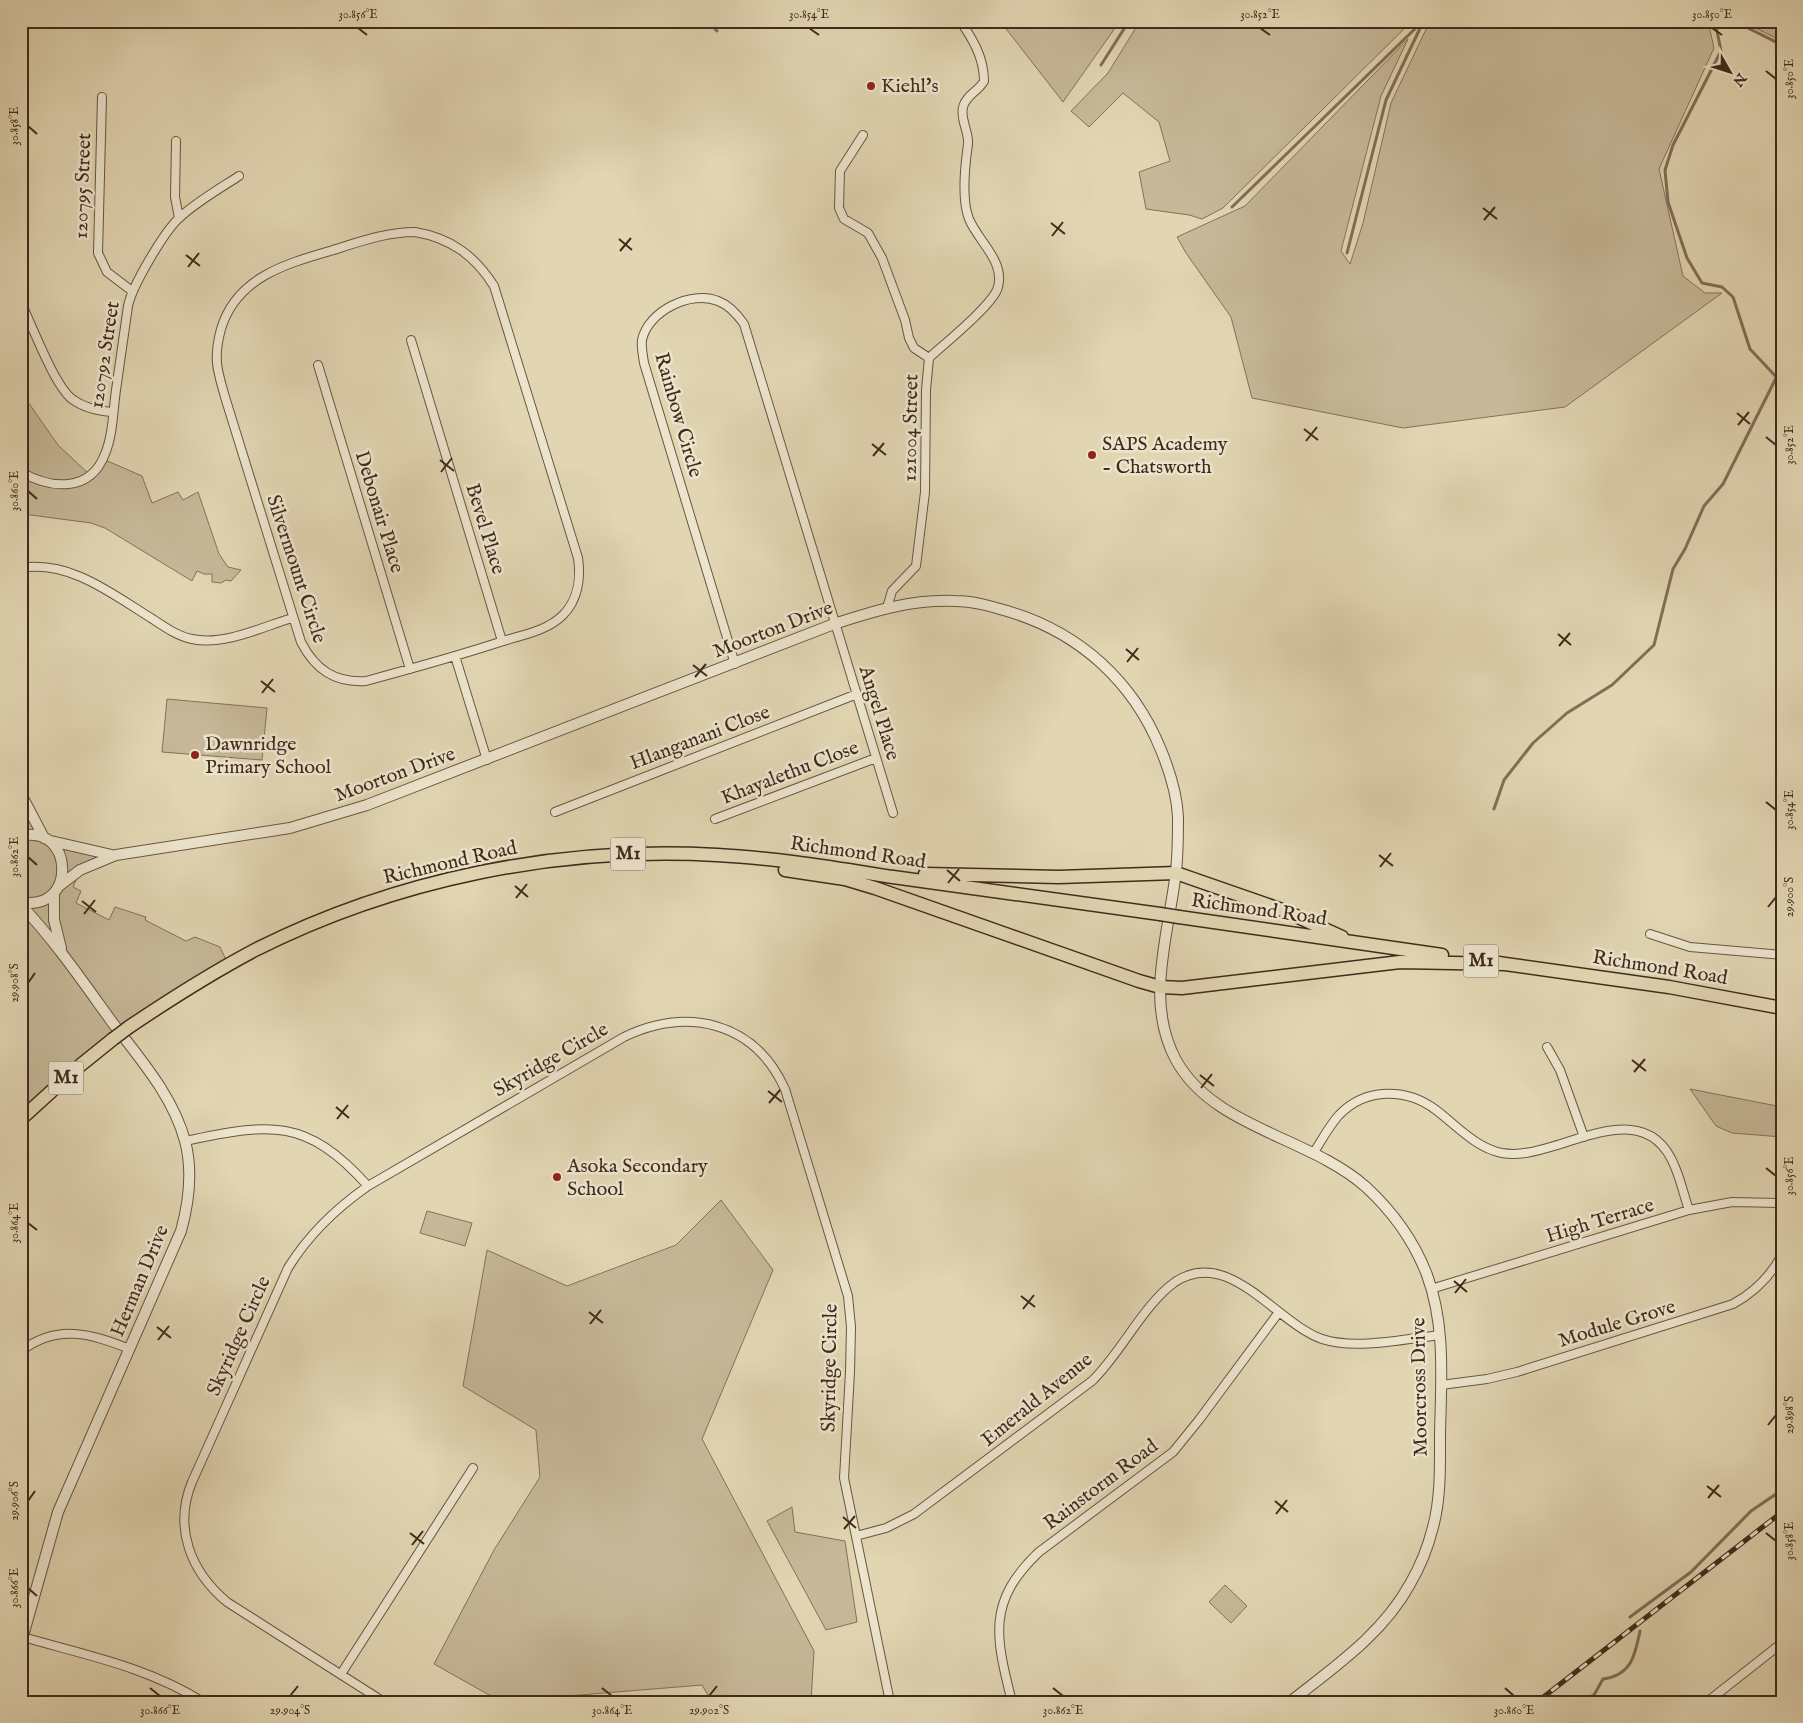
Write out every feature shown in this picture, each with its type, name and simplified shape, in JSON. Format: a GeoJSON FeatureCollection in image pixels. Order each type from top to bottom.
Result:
{"type":"FeatureCollection","features":[{"type":"Feature","properties":{"kind":"highway","name":"Richmond Road"},"geometry":{"type":"LineString","coordinates":[[21,1119],[77,1068],[129,1027],[212,974],[254,951],[341,913],[402,892],[463,876],[558,859],[651,853],[717,855],[850,870],[1669,987],[1782,1008]]}},
{"type":"Feature","properties":{"kind":"highway"},"geometry":{"type":"LineString","coordinates":[[717,855],[778,869],[845,879],[1047,950],[1160,987],[1182,988],[1400,962],[1506,964]]}},
{"type":"Feature","properties":{"kind":"highway"},"geometry":{"type":"LineString","coordinates":[[850,870],[989,877],[1176,873],[1190,876],[1285,911],[1352,942]]}},
{"type":"Feature","properties":{"kind":"street","name":"121004 Street"},"geometry":{"type":"LineString","coordinates":[[887,608],[892,592],[916,566],[925,492],[926,390],[930,358],[985,305],[998,287],[999,278],[994,260],[968,218],[964,192],[965,155],[968,143],[962,118],[964,105],[984,81],[984,72],[975,43],[960,21]]}},
{"type":"Feature","properties":{"kind":"street","name":"120795 Street"},"geometry":{"type":"LineString","coordinates":[[102,98],[98,253],[107,272],[132,291]]}},
{"type":"Feature","properties":{"kind":"street"},"geometry":{"type":"LineString","coordinates":[[863,135],[840,171],[839,208],[844,219],[868,233],[882,258],[905,320],[909,338],[914,348],[930,358]]}},
{"type":"Feature","properties":{"kind":"street"},"geometry":{"type":"LineString","coordinates":[[176,141],[175,196],[179,218]]}},
{"type":"Feature","properties":{"kind":"street","name":"120792 Street"},"geometry":{"type":"LineString","coordinates":[[21,472],[48,484],[66,485],[86,478],[98,468],[106,452],[128,306],[132,291],[169,230],[179,218],[239,176]]}},
{"type":"Feature","properties":{"kind":"street","name":"Silvermount Circle"},"geometry":{"type":"LineString","coordinates":[[415,232],[439,238],[463,251],[478,264],[494,286],[578,558],[578,585],[571,604],[565,613],[547,627],[366,682],[354,682],[334,677],[316,666],[300,642],[292,618],[220,379],[217,362],[218,342],[224,321],[238,296],[251,284],[280,267],[388,234],[415,232]]}},
{"type":"Feature","properties":{"kind":"street","name":"Rainbow Circle"},"geometry":{"type":"LineString","coordinates":[[734,664],[644,363],[642,339],[652,320],[680,303],[703,298],[719,301],[732,310],[744,324],[834,624]]}},
{"type":"Feature","properties":{"kind":"street"},"geometry":{"type":"LineString","coordinates":[[21,303],[67,395],[83,406],[113,412]]}},
{"type":"Feature","properties":{"kind":"street","name":"Bevel Place"},"geometry":{"type":"LineString","coordinates":[[411,340],[502,641]]}},
{"type":"Feature","properties":{"kind":"street","name":"Debonair Place"},"geometry":{"type":"LineString","coordinates":[[318,365],[410,669]]}},
{"type":"Feature","properties":{"kind":"street"},"geometry":{"type":"LineString","coordinates":[[21,568],[38,568],[72,573],[94,583],[164,627],[191,639],[204,640],[229,637],[292,618]]}},
{"type":"Feature","properties":{"kind":"street","name":"Moorton Drive"},"geometry":{"type":"LineString","coordinates":[[21,904],[38,902],[80,870],[116,855],[290,828],[367,805],[834,624],[887,608],[921,601],[950,601],[997,608],[1040,622],[1060,632],[1076,642],[1110,670],[1136,701],[1149,722],[1172,777],[1178,814],[1176,873],[1166,932]]}},
{"type":"Feature","properties":{"kind":"street","name":"Angel Place"},"geometry":{"type":"LineString","coordinates":[[834,624],[893,813]]}},
{"type":"Feature","properties":{"kind":"street"},"geometry":{"type":"LineString","coordinates":[[455,656],[487,760]]}},
{"type":"Feature","properties":{"kind":"street","name":"Hlanganani Close"},"geometry":{"type":"LineString","coordinates":[[555,812],[856,694]]}},
{"type":"Feature","properties":{"kind":"street","name":"Khayalethu Close"},"geometry":{"type":"LineString","coordinates":[[715,819],[876,758]]}},
{"type":"Feature","properties":{"kind":"street","name":"Herman Drive"},"geometry":{"type":"LineString","coordinates":[[21,794],[46,839],[58,850],[63,862],[63,874],[56,890],[54,920],[61,952]]}},
{"type":"Feature","properties":{"kind":"street","name":"Moorton Drive"},"geometry":{"type":"LineString","coordinates":[[21,836],[34,835],[116,855]]}},
{"type":"Feature","properties":{"kind":"street","name":"Herman Drive"},"geometry":{"type":"LineString","coordinates":[[21,904],[61,952],[169,1100],[185,1141],[189,1176],[186,1212],[165,1270],[58,1512],[22,1640]]}},
{"type":"Feature","properties":{"kind":"street","name":"Moorcross Drive"},"geometry":{"type":"LineString","coordinates":[[1166,932],[1160,1005],[1164,1031],[1174,1057],[1187,1076],[1226,1110],[1314,1152],[1346,1171],[1366,1187],[1394,1217],[1420,1258],[1432,1289],[1440,1335],[1441,1385],[1438,1499],[1434,1524],[1418,1569],[1394,1610],[1374,1633],[1290,1702]]}},
{"type":"Feature","properties":{"kind":"street"},"geometry":{"type":"LineString","coordinates":[[1650,934],[1690,947],[1782,955]]}},
{"type":"Feature","properties":{"kind":"street","name":"Skyridge Circle"},"geometry":{"type":"LineString","coordinates":[[384,1702],[227,1602],[197,1570],[191,1558],[183,1520],[186,1500],[192,1482],[288,1268],[319,1226],[336,1210],[368,1186],[639,1030],[665,1022],[699,1022],[727,1030],[747,1041],[766,1058],[778,1074],[785,1089],[848,1296],[851,1327],[844,1478],[890,1702]]}},
{"type":"Feature","properties":{"kind":"street"},"geometry":{"type":"LineString","coordinates":[[1547,1047],[1563,1077],[1584,1137]]}},
{"type":"Feature","properties":{"kind":"street"},"geometry":{"type":"LineString","coordinates":[[1314,1152],[1340,1114],[1362,1100],[1383,1093],[1417,1098],[1475,1141],[1504,1153],[1530,1152],[1624,1128],[1642,1132],[1655,1139],[1666,1150],[1675,1166],[1689,1210]]}},
{"type":"Feature","properties":{"kind":"street"},"geometry":{"type":"LineString","coordinates":[[185,1141],[242,1129],[266,1128],[284,1131],[317,1142],[329,1149],[368,1186]]}},
{"type":"Feature","properties":{"kind":"street","name":"High Terrace"},"geometry":{"type":"LineString","coordinates":[[1432,1289],[1689,1210],[1732,1202],[1782,1203]]}},
{"type":"Feature","properties":{"kind":"street","name":"Module Grove"},"geometry":{"type":"LineString","coordinates":[[1441,1385],[1509,1374],[1733,1304],[1758,1288],[1782,1255]]}},
{"type":"Feature","properties":{"kind":"street","name":"Emerald Avenue"},"geometry":{"type":"LineString","coordinates":[[856,1536],[886,1528],[914,1514],[1092,1381],[1103,1371],[1157,1299],[1178,1281],[1191,1275],[1204,1273],[1225,1276],[1236,1281],[1314,1335],[1344,1343],[1440,1335]]}},
{"type":"Feature","properties":{"kind":"street","name":"Rainstorm Road"},"geometry":{"type":"LineString","coordinates":[[1012,1702],[998,1636],[1001,1609],[1010,1585],[1038,1552],[1173,1452],[1200,1420],[1279,1312]]}},
{"type":"Feature","properties":{"kind":"street"},"geometry":{"type":"LineString","coordinates":[[21,1351],[42,1339],[70,1333],[90,1334],[130,1348]]}},
{"type":"Feature","properties":{"kind":"street"},"geometry":{"type":"LineString","coordinates":[[341,1674],[473,1468]]}},
{"type":"Feature","properties":{"kind":"street"},"geometry":{"type":"LineString","coordinates":[[22,1640],[145,1672],[171,1683],[203,1702]]}},
{"type":"Feature","properties":{"kind":"street"},"geometry":{"type":"LineString","coordinates":[[1712,1700],[1782,1643]]}},
{"type":"Feature","properties":{"kind":"shaded area"},"geometry":{"type":"Polygon","coordinates":[[[1000,21],[1120,21],[1063,102],[1000,21]]]}},
{"type":"Feature","properties":{"kind":"shaded area"},"geometry":{"type":"Polygon","coordinates":[[[1140,21],[1412,21],[1223,208],[1202,219],[1189,215],[1146,209],[1139,172],[1170,161],[1159,122],[1123,93],[1089,127],[1071,111],[1108,73],[1140,21]]]}},
{"type":"Feature","properties":{"kind":"shaded area"},"geometry":{"type":"Polygon","coordinates":[[[1430,21],[1708,21],[1714,48],[1659,169],[1683,276],[1705,293],[1722,293],[1565,407],[1403,428],[1252,398],[1231,317],[1177,237],[1245,206],[1408,39],[1381,96],[1341,251],[1350,264],[1363,223],[1391,103],[1430,21]]]}},
{"type":"Feature","properties":{"kind":"shaded area"},"geometry":{"type":"Polygon","coordinates":[[[1742,21],[1782,21],[1782,41],[1745,23],[1742,21]]]}},
{"type":"Feature","properties":{"kind":"shaded area"},"geometry":{"type":"Polygon","coordinates":[[[21,392],[58,445],[90,475],[103,459],[142,476],[152,503],[178,492],[183,500],[198,492],[219,554],[228,567],[241,570],[231,581],[226,580],[221,583],[212,582],[212,574],[204,574],[197,571],[192,581],[105,528],[91,523],[23,514],[21,506],[21,392]]]}},
{"type":"Feature","properties":{"kind":"shaded area"},"geometry":{"type":"Polygon","coordinates":[[[167,699],[267,708],[262,760],[162,752],[167,699]]]}},
{"type":"Feature","properties":{"kind":"shaded area"},"geometry":{"type":"Polygon","coordinates":[[[21,792],[44,838],[116,855],[80,871],[73,887],[81,891],[76,903],[109,920],[115,907],[146,917],[145,920],[186,941],[195,937],[220,947],[228,964],[166,1001],[21,1118],[21,792]]]}},
{"type":"Feature","properties":{"kind":"shaded area"},"geometry":{"type":"Polygon","coordinates":[[[1690,1089],[1782,1107],[1782,1137],[1732,1133],[1716,1126],[1690,1089]]]}},
{"type":"Feature","properties":{"kind":"shaded area"},"geometry":{"type":"Polygon","coordinates":[[[721,1200],[773,1270],[702,1439],[814,1651],[811,1702],[712,1702],[702,1685],[543,1698],[491,1696],[434,1664],[494,1550],[540,1477],[536,1430],[463,1386],[487,1250],[567,1286],[676,1245],[721,1200]]]}},
{"type":"Feature","properties":{"kind":"shaded area"},"geometry":{"type":"Polygon","coordinates":[[[427,1211],[472,1223],[465,1246],[420,1233],[427,1211]]]}},
{"type":"Feature","properties":{"kind":"shaded area"},"geometry":{"type":"Polygon","coordinates":[[[792,1507],[795,1532],[845,1541],[857,1622],[826,1630],[767,1521],[792,1507]]]}},
{"type":"Feature","properties":{"kind":"shaded area"},"geometry":{"type":"Polygon","coordinates":[[[1225,1585],[1247,1606],[1231,1623],[1209,1602],[1225,1585]]]}},
{"type":"Feature","properties":{"kind":"waterway"},"geometry":{"type":"LineString","coordinates":[[708,21],[717,31]]}},
{"type":"Feature","properties":{"kind":"waterway"},"geometry":{"type":"LineString","coordinates":[[1101,65],[1129,21]]}},
{"type":"Feature","properties":{"kind":"waterway"},"geometry":{"type":"LineString","coordinates":[[1232,207],[1423,21]]}},
{"type":"Feature","properties":{"kind":"waterway"},"geometry":{"type":"LineString","coordinates":[[1715,21],[1721,51],[1673,145],[1665,170],[1668,202],[1687,258],[1702,283],[1722,287],[1733,297],[1750,349],[1782,383]]}},
{"type":"Feature","properties":{"kind":"waterway"},"geometry":{"type":"LineString","coordinates":[[1734,21],[1782,45]]}},
{"type":"Feature","properties":{"kind":"waterway"},"geometry":{"type":"LineString","coordinates":[[1347,253],[1386,100],[1423,22]]}},
{"type":"Feature","properties":{"kind":"waterway"},"geometry":{"type":"LineString","coordinates":[[1494,809],[1504,780],[1533,743],[1567,713],[1612,685],[1654,645],[1673,569],[1685,549],[1704,506],[1723,484],[1776,378]]}},
{"type":"Feature","properties":{"kind":"waterway"},"geometry":{"type":"LineString","coordinates":[[1630,1617],[1691,1572],[1751,1511],[1782,1490]]}},
{"type":"Feature","properties":{"kind":"waterway"},"geometry":{"type":"LineString","coordinates":[[1578,1702],[1594,1695],[1603,1679],[1613,1677],[1626,1668],[1634,1656],[1640,1631]]}},
{"type":"Feature","properties":{"kind":"railway"},"geometry":{"type":"LineString","coordinates":[[1537,1702],[1782,1512]]}},
{"type":"Feature","properties":{"kind":"place","name":"Kiehl's"},"geometry":{"type":"Point","coordinates":[871,86]}},
{"type":"Feature","properties":{"kind":"place","name":"SAPS Academy - Chatsworth"},"geometry":{"type":"Point","coordinates":[1092,455]}},
{"type":"Feature","properties":{"kind":"place","name":"Dawnridge Primary School"},"geometry":{"type":"Point","coordinates":[195,755]}},
{"type":"Feature","properties":{"kind":"place","name":"Asoka Secondary School"},"geometry":{"type":"Point","coordinates":[557,1177]}}]}
